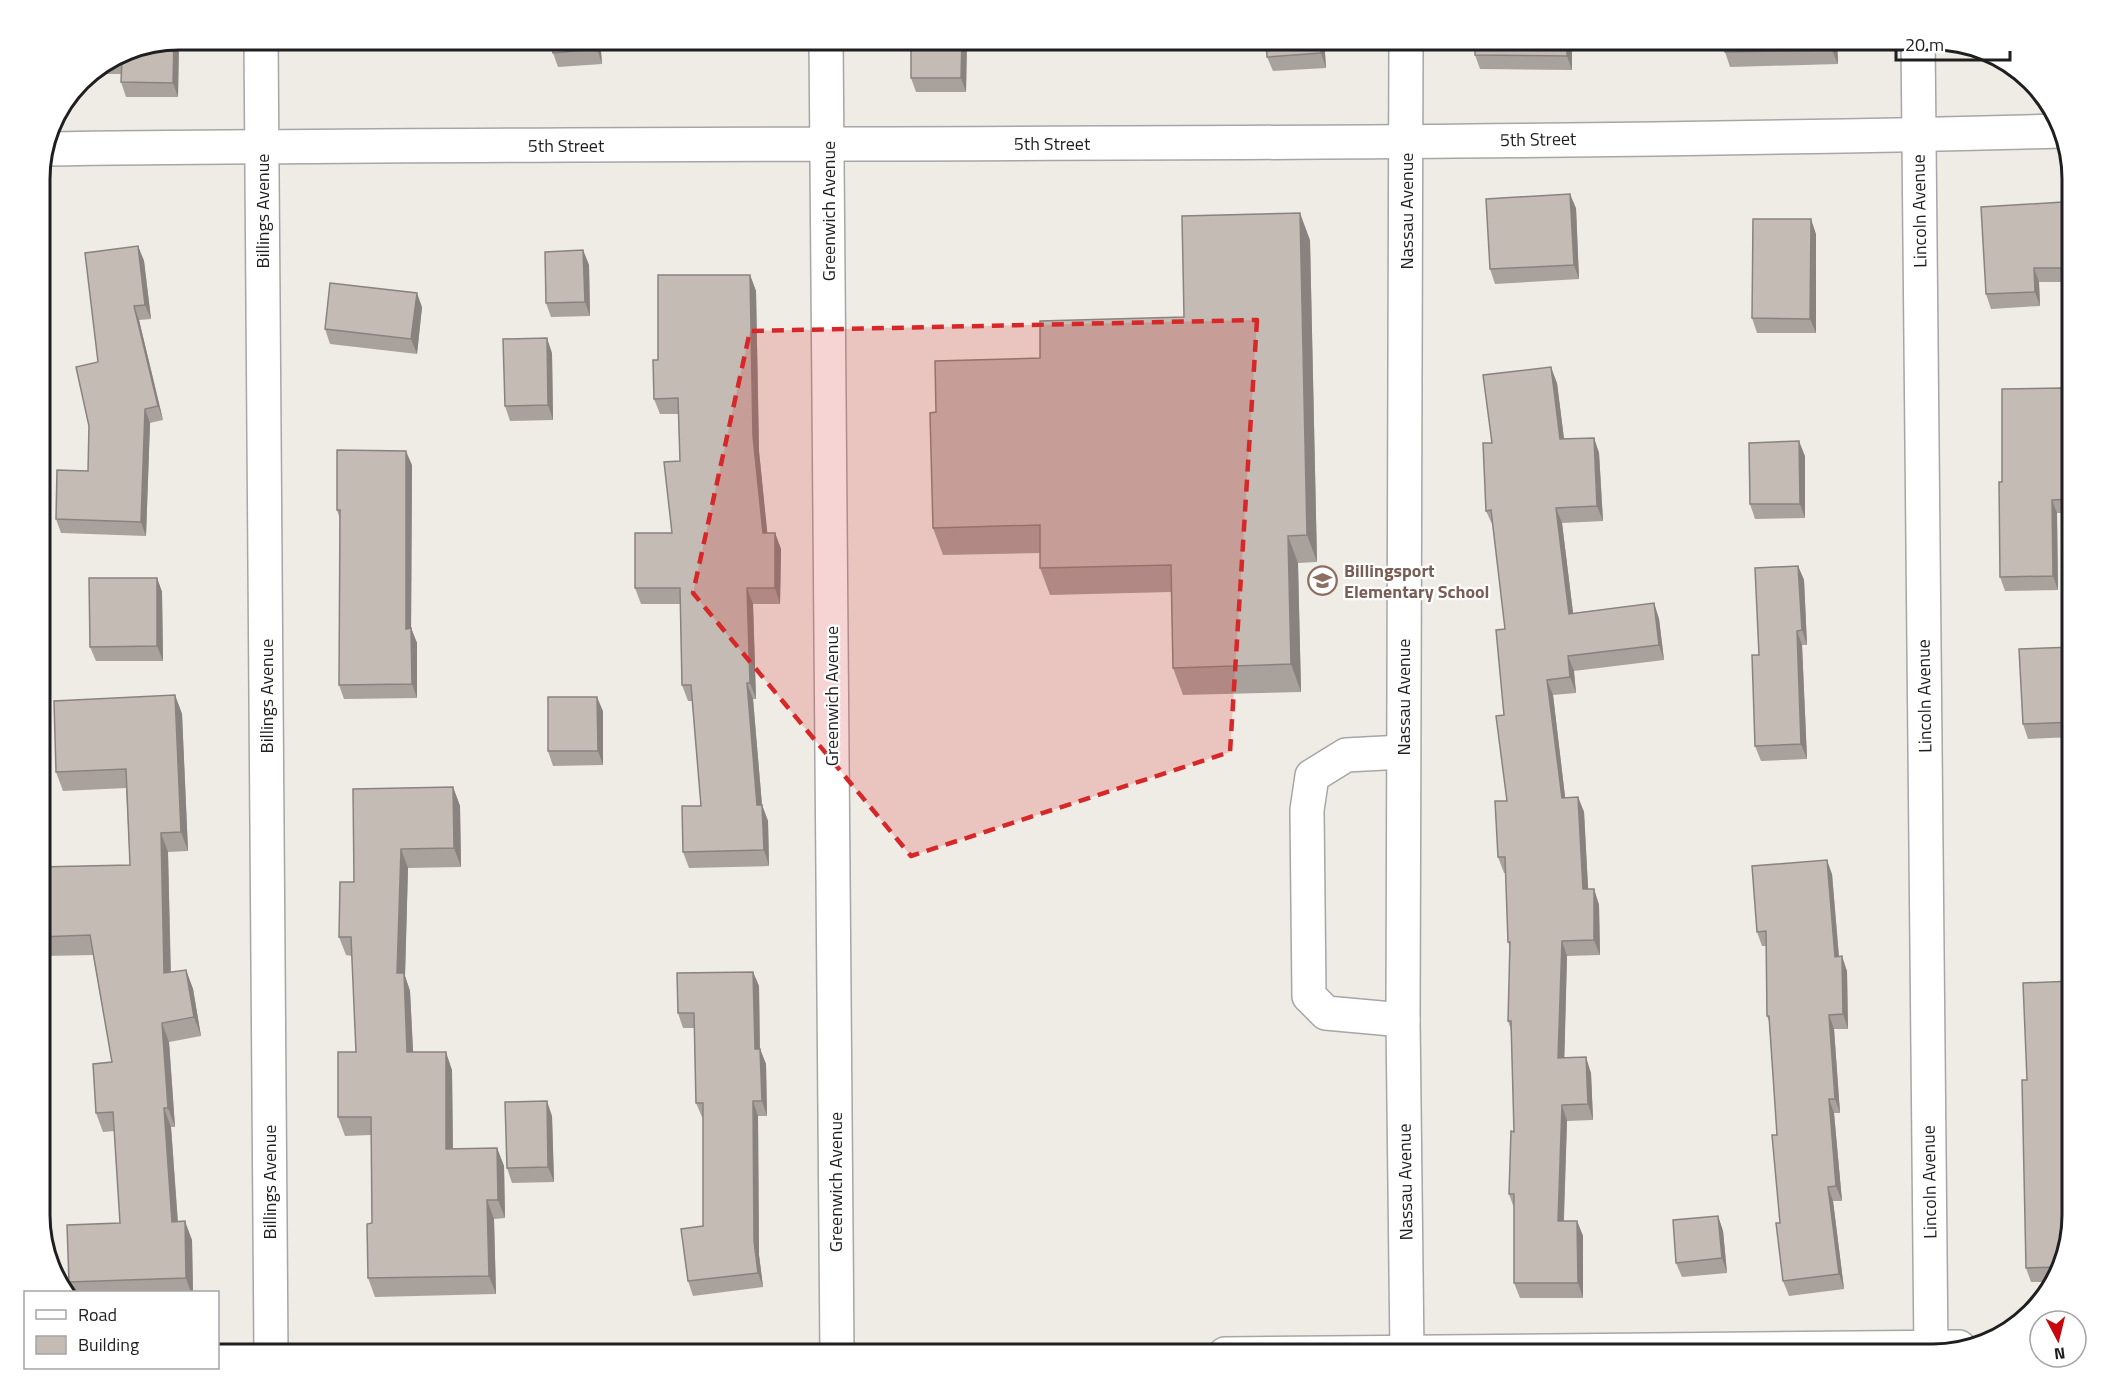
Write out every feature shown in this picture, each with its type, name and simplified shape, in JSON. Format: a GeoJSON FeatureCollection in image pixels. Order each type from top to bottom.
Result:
{"type":"FeatureCollection","features":[{"type":"Feature","properties":{"kind":"street","name":"Billings Avenue"},"geometry":{"type":"LineString","coordinates":[[261,50],[270,1344]]}},
{"type":"Feature","properties":{"kind":"street","name":"Greenwich Avenue"},"geometry":{"type":"LineString","coordinates":[[826,50],[837,1344]]}},
{"type":"Feature","properties":{"kind":"street","name":"Nassau Avenue"},"geometry":{"type":"LineString","coordinates":[[1406,50],[1403,1020],[1407,1344]]}},
{"type":"Feature","properties":{"kind":"street","name":"Lincoln Avenue"},"geometry":{"type":"LineString","coordinates":[[1918,50],[1940,1343]]}},
{"type":"Feature","properties":{"kind":"street","name":"5th Street"},"geometry":{"type":"LineString","coordinates":[[53,149],[1406,141],[2054,131]]}},
{"type":"Feature","properties":{"kind":"street"},"geometry":{"type":"LineString","coordinates":[[1403,752],[1346,755],[1312,776],[1307,810],[1309,996],[1326,1012],[1403,1020]]}},
{"type":"Feature","properties":{"kind":"highlighted area"},"geometry":{"type":"Polygon","coordinates":[[[1257,320],[1230,752],[911,856],[693,593],[750,331],[1257,320]]]}},
{"type":"Feature","properties":{"kind":"building"},"geometry":{"type":"Polygon","coordinates":[[[174,50],[173,83],[121,82],[122,63],[145,54],[174,50]]]}},
{"type":"Feature","properties":{"kind":"building"},"geometry":{"type":"Polygon","coordinates":[[[553,50],[586,50],[553,53],[553,50]]]}},
{"type":"Feature","properties":{"kind":"building"},"geometry":{"type":"Polygon","coordinates":[[[911,50],[962,50],[961,78],[911,78],[911,50]]]}},
{"type":"Feature","properties":{"kind":"building"},"geometry":{"type":"Polygon","coordinates":[[[1267,50],[1321,50],[1321,53],[1267,57],[1267,50]]]}},
{"type":"Feature","properties":{"kind":"building"},"geometry":{"type":"Polygon","coordinates":[[[1475,50],[1567,50],[1567,56],[1475,55],[1475,50]]]}},
{"type":"Feature","properties":{"kind":"building"},"geometry":{"type":"Polygon","coordinates":[[[1725,50],[1832,50],[1725,52],[1725,50]]]}},
{"type":"Feature","properties":{"kind":"building"},"geometry":{"type":"Polygon","coordinates":[[[1570,194],[1574,265],[1490,269],[1486,199],[1570,194]]]}},
{"type":"Feature","properties":{"kind":"building"},"geometry":{"type":"Polygon","coordinates":[[[2062,202],[2062,268],[2034,268],[2035,292],[1986,294],[1981,207],[2062,202]]]}},
{"type":"Feature","properties":{"kind":"building"},"geometry":{"type":"Polygon","coordinates":[[[1300,213],[1307,535],[1288,536],[1291,664],[1173,668],[1171,565],[1040,568],[1040,525],[933,528],[930,413],[936,412],[935,361],[1040,358],[1040,321],[1184,317],[1182,216],[1300,213]]]}},
{"type":"Feature","properties":{"kind":"building"},"geometry":{"type":"Polygon","coordinates":[[[1753,219],[1811,219],[1810,319],[1752,318],[1753,219]]]}},
{"type":"Feature","properties":{"kind":"building"},"geometry":{"type":"Polygon","coordinates":[[[138,246],[145,305],[134,306],[158,406],[145,409],[141,522],[56,519],[57,470],[88,471],[89,426],[76,367],[98,362],[85,253],[138,246]]]}},
{"type":"Feature","properties":{"kind":"building"},"geometry":{"type":"Polygon","coordinates":[[[583,250],[585,302],[546,303],[545,252],[583,250]]]}},
{"type":"Feature","properties":{"kind":"building"},"geometry":{"type":"Polygon","coordinates":[[[658,275],[750,275],[753,436],[763,533],[775,533],[775,588],[747,588],[750,683],[747,683],[757,805],[762,805],[764,850],[683,852],[682,806],[701,806],[691,685],[682,685],[680,588],[635,588],[635,533],[672,533],[664,462],[680,461],[678,398],[654,399],[653,360],[658,360],[658,275]]]}},
{"type":"Feature","properties":{"kind":"building"},"geometry":{"type":"Polygon","coordinates":[[[330,283],[417,293],[411,339],[325,329],[330,283]]]}},
{"type":"Feature","properties":{"kind":"building"},"geometry":{"type":"Polygon","coordinates":[[[547,338],[548,405],[505,406],[503,339],[547,338]]]}},
{"type":"Feature","properties":{"kind":"building"},"geometry":{"type":"Polygon","coordinates":[[[1551,367],[1560,439],[1594,438],[1597,506],[1556,508],[1569,614],[1654,603],[1659,645],[1568,656],[1570,677],[1547,680],[1562,798],[1578,797],[1583,889],[1594,889],[1594,940],[1562,941],[1558,1058],[1586,1057],[1588,1104],[1562,1105],[1558,1221],[1577,1221],[1578,1283],[1514,1283],[1514,1194],[1509,1194],[1511,1131],[1514,1132],[1511,1021],[1508,1021],[1510,942],[1508,942],[1505,857],[1498,857],[1495,801],[1507,801],[1496,716],[1504,715],[1496,630],[1505,629],[1491,510],[1486,511],[1483,443],[1492,443],[1483,375],[1551,367]]]}},
{"type":"Feature","properties":{"kind":"building"},"geometry":{"type":"Polygon","coordinates":[[[2062,388],[2062,500],[2052,500],[2053,576],[2000,577],[1999,482],[2002,482],[2002,389],[2062,388]]]}},
{"type":"Feature","properties":{"kind":"building"},"geometry":{"type":"Polygon","coordinates":[[[1799,441],[1800,504],[1750,504],[1749,443],[1799,441]]]}},
{"type":"Feature","properties":{"kind":"building"},"geometry":{"type":"Polygon","coordinates":[[[337,450],[406,451],[406,629],[411,628],[412,684],[339,685],[340,510],[337,510],[337,450]]]}},
{"type":"Feature","properties":{"kind":"building"},"geometry":{"type":"Polygon","coordinates":[[[1798,566],[1802,630],[1797,631],[1801,744],[1755,746],[1752,655],[1759,655],[1755,568],[1798,566]]]}},
{"type":"Feature","properties":{"kind":"building"},"geometry":{"type":"Polygon","coordinates":[[[89,578],[157,578],[157,646],[90,647],[89,578]]]}},
{"type":"Feature","properties":{"kind":"building"},"geometry":{"type":"Polygon","coordinates":[[[2062,647],[2062,722],[2023,724],[2019,649],[2062,647]]]}},
{"type":"Feature","properties":{"kind":"building"},"geometry":{"type":"Polygon","coordinates":[[[175,695],[181,832],[161,833],[164,973],[186,970],[194,1017],[162,1023],[168,1108],[164,1108],[172,1222],[185,1221],[186,1278],[69,1282],[67,1225],[120,1223],[113,1112],[96,1113],[93,1064],[112,1062],[90,935],[50,937],[50,867],[130,865],[126,769],[56,772],[54,701],[175,695]]]}},
{"type":"Feature","properties":{"kind":"building"},"geometry":{"type":"Polygon","coordinates":[[[548,697],[597,697],[598,751],[548,751],[548,697]]]}},
{"type":"Feature","properties":{"kind":"building"},"geometry":{"type":"Polygon","coordinates":[[[453,787],[454,848],[401,849],[397,973],[404,973],[407,1052],[446,1052],[446,1149],[497,1148],[498,1200],[487,1200],[489,1276],[368,1278],[367,1224],[372,1223],[371,1117],[338,1117],[338,1052],[356,1052],[351,937],[339,937],[340,882],[354,882],[353,789],[453,787]]]}},
{"type":"Feature","properties":{"kind":"building"},"geometry":{"type":"Polygon","coordinates":[[[1827,860],[1835,957],[1842,956],[1843,1014],[1829,1015],[1835,1099],[1829,1099],[1836,1186],[1828,1187],[1839,1274],[1783,1281],[1776,1223],[1780,1223],[1772,1135],[1777,1135],[1769,1016],[1767,1016],[1766,931],[1757,932],[1752,866],[1827,860]]]}},
{"type":"Feature","properties":{"kind":"building"},"geometry":{"type":"Polygon","coordinates":[[[753,972],[755,1049],[760,1049],[762,1101],[753,1101],[754,1241],[758,1273],[688,1281],[681,1229],[703,1226],[703,1103],[696,1103],[694,1013],[678,1013],[677,973],[753,972]]]}},
{"type":"Feature","properties":{"kind":"building"},"geometry":{"type":"Polygon","coordinates":[[[2062,981],[2062,1214],[2060,1239],[2051,1267],[2026,1268],[2022,1080],[2027,1080],[2023,983],[2062,981]]]}},
{"type":"Feature","properties":{"kind":"building"},"geometry":{"type":"Polygon","coordinates":[[[547,1101],[548,1167],[507,1168],[505,1102],[547,1101]]]}},
{"type":"Feature","properties":{"kind":"building"},"geometry":{"type":"Polygon","coordinates":[[[1718,1216],[1722,1258],[1676,1263],[1673,1220],[1718,1216]]]}},
{"type":"Feature","properties":{"kind":"place","name":"Billingsport Elementary School"},"geometry":{"type":"Point","coordinates":[1323,580]}}]}
